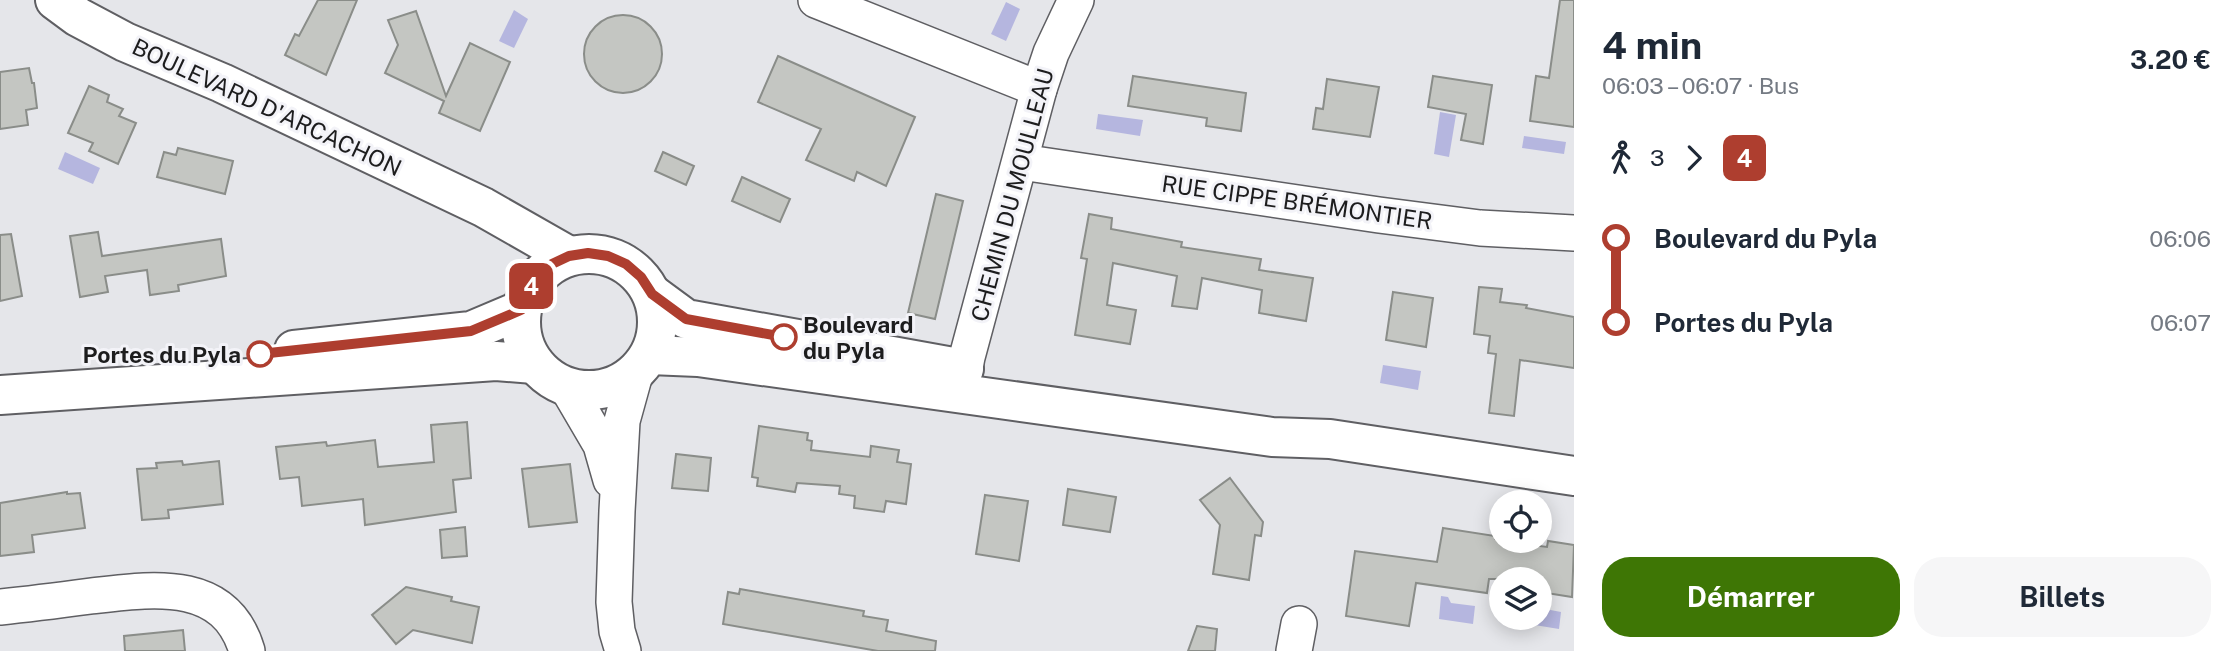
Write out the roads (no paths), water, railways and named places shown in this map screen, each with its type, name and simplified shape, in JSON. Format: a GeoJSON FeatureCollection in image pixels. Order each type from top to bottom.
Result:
{"type":"FeatureCollection","features":[{"type":"Feature","properties":{"kind":"main road","name":"BOULEVARD D'ARCACHON"},"geometry":{"type":"LineString","coordinates":[[55,0],[78,17],[125,42],[222,83],[483,207],[569,256]]}},
{"type":"Feature","properties":{"kind":"main road","name":"BOULEVARD D'ARCACHON"},"geometry":{"type":"LineString","coordinates":[[483,207],[511,240],[520,262],[524,300]]}},
{"type":"Feature","properties":{"kind":"main road"},"geometry":{"type":"LineString","coordinates":[[588,253],[608,256],[626,264],[641,277],[652,294],[657,309],[656,340],[642,364],[613,386],[589,391],[567,387],[547,377],[534,364],[521,336],[524,300],[537,276],[552,264],[569,256],[588,253]]}},
{"type":"Feature","properties":{"kind":"main road"},"geometry":{"type":"LineString","coordinates":[[652,294],[686,319],[962,381]]}},
{"type":"Feature","properties":{"kind":"main road"},"geometry":{"type":"LineString","coordinates":[[0,389],[169,364],[471,331],[524,300]]}},
{"type":"Feature","properties":{"kind":"main road"},"geometry":{"type":"LineString","coordinates":[[642,364],[698,357],[962,381],[1273,421],[1330,439],[1574,476]]}},
{"type":"Feature","properties":{"kind":"main road"},"geometry":{"type":"LineString","coordinates":[[0,395],[505,360],[534,364]]}},
{"type":"Feature","properties":{"kind":"street"},"geometry":{"type":"LineString","coordinates":[[817,0],[1040,89]]}},
{"type":"Feature","properties":{"kind":"street","name":"CHEMIN DU MOULLEAU"},"geometry":{"type":"LineString","coordinates":[[962,381],[1051,52],[1076,0]]}},
{"type":"Feature","properties":{"kind":"street","name":"RUE CIPPE BRÉMONTIER"},"geometry":{"type":"LineString","coordinates":[[1021,162],[1480,228],[1574,233]]}},
{"type":"Feature","properties":{"kind":"street"},"geometry":{"type":"LineString","coordinates":[[622,651],[614,602],[622,421],[642,364]]}},
{"type":"Feature","properties":{"kind":"street"},"geometry":{"type":"LineString","coordinates":[[567,387],[601,445],[618,510]]}},
{"type":"Feature","properties":{"kind":"street"},"geometry":{"type":"LineString","coordinates":[[0,607],[146,590],[181,592],[208,603],[234,621],[242,634],[247,651]]}},
{"type":"Feature","properties":{"kind":"water"},"geometry":{"type":"Polygon","coordinates":[[[1006,2],[1020,9],[1006,41],[991,34],[1006,2]]]}},
{"type":"Feature","properties":{"kind":"water"},"geometry":{"type":"Polygon","coordinates":[[[514,10],[528,19],[514,48],[499,41],[514,10]]]}},
{"type":"Feature","properties":{"kind":"water"},"geometry":{"type":"Polygon","coordinates":[[[1440,112],[1456,115],[1449,157],[1434,154],[1440,112]]]}},
{"type":"Feature","properties":{"kind":"water"},"geometry":{"type":"Polygon","coordinates":[[[1098,114],[1143,120],[1140,136],[1096,129],[1098,114]]]}},
{"type":"Feature","properties":{"kind":"water"},"geometry":{"type":"Polygon","coordinates":[[[1524,136],[1566,142],[1564,154],[1522,148],[1524,136]]]}},
{"type":"Feature","properties":{"kind":"water"},"geometry":{"type":"Polygon","coordinates":[[[65,152],[100,168],[93,184],[58,169],[65,152]]]}},
{"type":"Feature","properties":{"kind":"water"},"geometry":{"type":"Polygon","coordinates":[[[1383,365],[1421,371],[1418,390],[1380,383],[1383,365]]]}},
{"type":"Feature","properties":{"kind":"water"},"geometry":{"type":"Polygon","coordinates":[[[1441,596],[1448,597],[1451,603],[1475,606],[1473,624],[1439,619],[1441,596]]]}},
{"type":"Feature","properties":{"kind":"water"},"geometry":{"type":"Polygon","coordinates":[[[1552,610],[1561,612],[1559,629],[1552,628],[1552,610]]]}},
{"type":"Feature","properties":{"kind":"place","name":"Boulevard du Pyla"},"geometry":{"type":"Point","coordinates":[784,337]}},
{"type":"Feature","properties":{"kind":"place","name":"Portes du Pyla"},"geometry":{"type":"Point","coordinates":[260,354]}}]}
